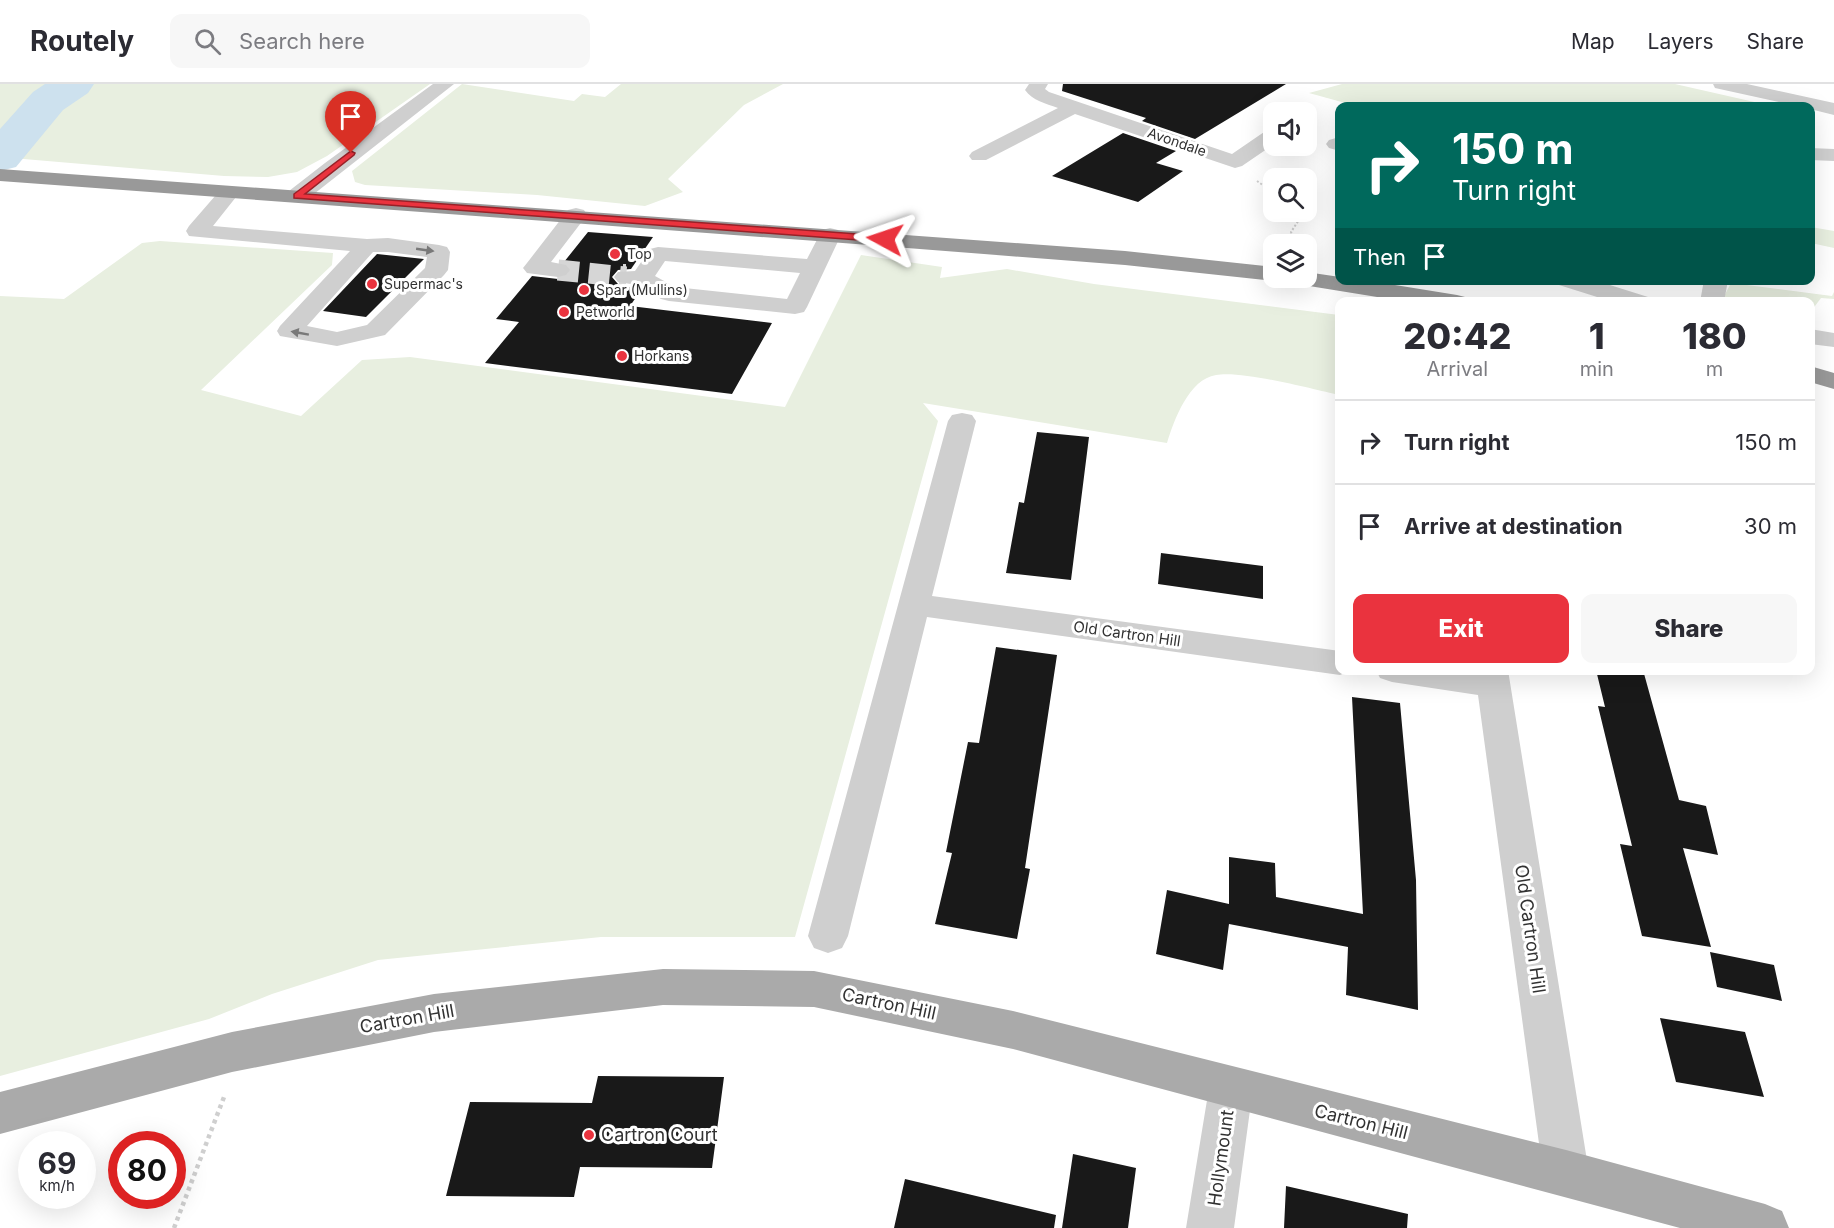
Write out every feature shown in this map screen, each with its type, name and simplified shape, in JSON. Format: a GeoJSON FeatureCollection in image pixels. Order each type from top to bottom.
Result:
{"type":"FeatureCollection","features":[{"type":"Feature","properties":{"kind":"highway"},"geometry":{"type":"LineString","coordinates":[[0,175],[576,215],[1125,258],[1263,273]]}},
{"type":"Feature","properties":{"kind":"highway"},"geometry":{"type":"LineString","coordinates":[[1317,280],[1335,283]]}},
{"type":"Feature","properties":{"kind":"highway"},"geometry":{"type":"LineString","coordinates":[[1348,285],[1425,297]]}},
{"type":"Feature","properties":{"kind":"highway"},"geometry":{"type":"LineString","coordinates":[[1815,376],[1834,381]]}},
{"type":"Feature","properties":{"kind":"main road","name":"Cartron Hill"},"geometry":{"type":"LineString","coordinates":[[0,1113],[232,1052],[434,1013],[663,987],[814,989],[1012,1030],[1566,1173],[1765,1228]]}},
{"type":"Feature","properties":{"kind":"street"},"geometry":{"type":"LineString","coordinates":[[297,196],[332,167],[445,84]]}},
{"type":"Feature","properties":{"kind":"street","name":"Avondale"},"geometry":{"type":"LineString","coordinates":[[1039,84],[1034,90],[1042,96],[1235,162],[1263,142]]}},
{"type":"Feature","properties":{"kind":"street"},"geometry":{"type":"LineString","coordinates":[[1722,84],[1803,102]]}},
{"type":"Feature","properties":{"kind":"street"},"geometry":{"type":"LineString","coordinates":[[1815,105],[1834,109]]}},
{"type":"Feature","properties":{"kind":"street"},"geometry":{"type":"LineString","coordinates":[[979,156],[1074,107]]}},
{"type":"Feature","properties":{"kind":"street"},"geometry":{"type":"LineString","coordinates":[[1815,154],[1834,155]]}},
{"type":"Feature","properties":{"kind":"street"},"geometry":{"type":"LineString","coordinates":[[229,192],[197,231],[367,246],[388,245],[439,252],[436,270],[376,330],[337,339],[289,331],[367,246]]}},
{"type":"Feature","properties":{"kind":"street"},"geometry":{"type":"LineString","coordinates":[[558,270],[535,268],[576,215]]}},
{"type":"Feature","properties":{"kind":"street"},"geometry":{"type":"LineString","coordinates":[[814,267],[658,254],[634,277],[669,294],[795,307],[830,235]]}},
{"type":"Feature","properties":{"kind":"street"},"geometry":{"type":"LineString","coordinates":[[1584,285],[1623,297]]}},
{"type":"Feature","properties":{"kind":"street"},"geometry":{"type":"LineString","coordinates":[[1815,337],[1834,340]]}},
{"type":"Feature","properties":{"kind":"street"},"geometry":{"type":"LineString","coordinates":[[828,936],[962,421]]}},
{"type":"Feature","properties":{"kind":"street","name":"Old Cartron Hill"},"geometry":{"type":"LineString","coordinates":[[914,604],[1335,662]]}},
{"type":"Feature","properties":{"kind":"street","name":"Old Cartron Hill"},"geometry":{"type":"LineString","coordinates":[[1454,675],[1492,678],[1566,1173]]}},
{"type":"Feature","properties":{"kind":"street","name":"Hollymount"},"geometry":{"type":"LineString","coordinates":[[1210,1228],[1231,1088]]}},
{"type":"Feature","properties":{"kind":"path"},"geometry":{"type":"LineString","coordinates":[[174,1228],[224,1099],[232,1052]]}},
{"type":"Feature","properties":{"kind":"green space"},"geometry":{"type":"Polygon","coordinates":[[[0,84],[430,84],[327,156],[297,172],[268,177],[224,176],[0,157],[0,84]]]}},
{"type":"Feature","properties":{"kind":"green space"},"geometry":{"type":"Polygon","coordinates":[[[462,84],[574,101],[582,94],[605,97],[621,84],[783,84],[744,105],[668,179],[683,192],[645,206],[537,195],[365,185],[355,182],[352,171],[462,84]]]}},
{"type":"Feature","properties":{"kind":"green space"},"geometry":{"type":"Polygon","coordinates":[[[1342,84],[1675,84],[1754,102],[1342,102],[1309,93],[1342,84]]]}},
{"type":"Feature","properties":{"kind":"green space"},"geometry":{"type":"Polygon","coordinates":[[[1815,228],[1834,231],[1834,248],[1815,244],[1815,228]]]}},
{"type":"Feature","properties":{"kind":"green space"},"geometry":{"type":"Polygon","coordinates":[[[160,241],[333,253],[332,265],[201,390],[301,416],[362,360],[410,357],[785,407],[861,255],[942,267],[940,278],[1007,269],[1094,284],[1335,314],[1335,394],[1242,375],[1216,375],[1206,378],[1190,392],[1178,412],[1167,443],[923,403],[938,421],[795,937],[601,937],[378,960],[272,994],[209,1019],[0,1076],[0,296],[64,299],[142,243],[160,241]]]}},
{"type":"Feature","properties":{"kind":"green space"},"geometry":{"type":"Polygon","coordinates":[[[1730,285],[1832,296],[1834,292],[1834,299],[1821,298],[1815,306],[1815,297],[1724,297],[1730,285]]]}},
{"type":"Feature","properties":{"kind":"building"},"geometry":{"type":"Polygon","coordinates":[[[1063,84],[1286,84],[1195,139],[1142,121],[1146,118],[1062,91],[1063,84]]]}},
{"type":"Feature","properties":{"kind":"building"},"geometry":{"type":"Polygon","coordinates":[[[1123,133],[1176,151],[1156,163],[1183,171],[1138,202],[1052,176],[1123,133]]]}},
{"type":"Feature","properties":{"kind":"building"},"geometry":{"type":"Polygon","coordinates":[[[588,232],[653,237],[631,269],[618,270],[612,277],[618,284],[641,290],[630,306],[772,323],[732,394],[485,363],[519,322],[496,319],[532,276],[558,279],[568,276],[572,270],[564,262],[588,232]]]}},
{"type":"Feature","properties":{"kind":"building","name":"Supermac's"},"geometry":{"type":"Polygon","coordinates":[[[377,254],[424,259],[366,317],[323,311],[377,254]]]}},
{"type":"Feature","properties":{"kind":"building"},"geometry":{"type":"Polygon","coordinates":[[[1037,432],[1089,437],[1071,580],[1006,573],[1019,502],[1024,503],[1037,432]]]}},
{"type":"Feature","properties":{"kind":"building"},"geometry":{"type":"Polygon","coordinates":[[[1161,553],[1263,566],[1263,599],[1158,584],[1161,553]]]}},
{"type":"Feature","properties":{"kind":"building"},"geometry":{"type":"Polygon","coordinates":[[[996,647],[1057,655],[1025,868],[1030,869],[1017,939],[935,924],[952,853],[946,852],[968,742],[979,743],[996,647]]]}},
{"type":"Feature","properties":{"kind":"building"},"geometry":{"type":"Polygon","coordinates":[[[1597,675],[1644,675],[1679,800],[1706,806],[1718,855],[1683,848],[1711,947],[1642,936],[1620,844],[1632,846],[1598,706],[1605,707],[1597,675]]]}},
{"type":"Feature","properties":{"kind":"building"},"geometry":{"type":"Polygon","coordinates":[[[1352,697],[1400,703],[1416,880],[1418,1010],[1346,995],[1348,947],[1229,924],[1223,970],[1156,954],[1167,890],[1229,904],[1229,857],[1275,863],[1276,897],[1363,914],[1352,697]]]}},
{"type":"Feature","properties":{"kind":"building"},"geometry":{"type":"Polygon","coordinates":[[[1710,952],[1774,965],[1782,1001],[1717,987],[1710,952]]]}},
{"type":"Feature","properties":{"kind":"building"},"geometry":{"type":"Polygon","coordinates":[[[1660,1018],[1745,1032],[1764,1097],[1676,1082],[1660,1018]]]}},
{"type":"Feature","properties":{"kind":"building","name":"Cartron Court"},"geometry":{"type":"Polygon","coordinates":[[[598,1076],[724,1077],[712,1168],[580,1167],[574,1197],[446,1196],[470,1102],[592,1103],[598,1076]]]}},
{"type":"Feature","properties":{"kind":"building"},"geometry":{"type":"Polygon","coordinates":[[[1073,1154],[1136,1168],[1128,1228],[1062,1228],[1073,1154]]]}},
{"type":"Feature","properties":{"kind":"building"},"geometry":{"type":"Polygon","coordinates":[[[905,1179],[1056,1215],[1054,1228],[894,1228],[905,1179]]]}},
{"type":"Feature","properties":{"kind":"building"},"geometry":{"type":"Polygon","coordinates":[[[1286,1186],[1408,1214],[1407,1228],[1284,1228],[1286,1186]]]}},
{"type":"Feature","properties":{"kind":"waterway"},"geometry":{"type":"LineString","coordinates":[[0,157],[48,101],[73,84]]}},
{"type":"Feature","properties":{"kind":"tunnel"},"geometry":{"type":"LineString","coordinates":[[558,270],[626,277],[623,277]]}},
{"type":"Feature","properties":{"kind":"place","name":"Top"},"geometry":{"type":"Point","coordinates":[615,254]}},
{"type":"Feature","properties":{"kind":"place","name":"Supermac's"},"geometry":{"type":"Point","coordinates":[372,284]}},
{"type":"Feature","properties":{"kind":"place","name":"Spar (Mullins)"},"geometry":{"type":"Point","coordinates":[584,290]}},
{"type":"Feature","properties":{"kind":"place","name":"Petworld"},"geometry":{"type":"Point","coordinates":[564,312]}},
{"type":"Feature","properties":{"kind":"place","name":"Horkans"},"geometry":{"type":"Point","coordinates":[622,356]}},
{"type":"Feature","properties":{"kind":"place","name":"Cartron Court"},"geometry":{"type":"Point","coordinates":[589,1135]}},
{"type":"Feature","properties":{"kind":"route"},"geometry":{"type":"LineString","coordinates":[[351,153],[297,196],[885,239]]}}]}
